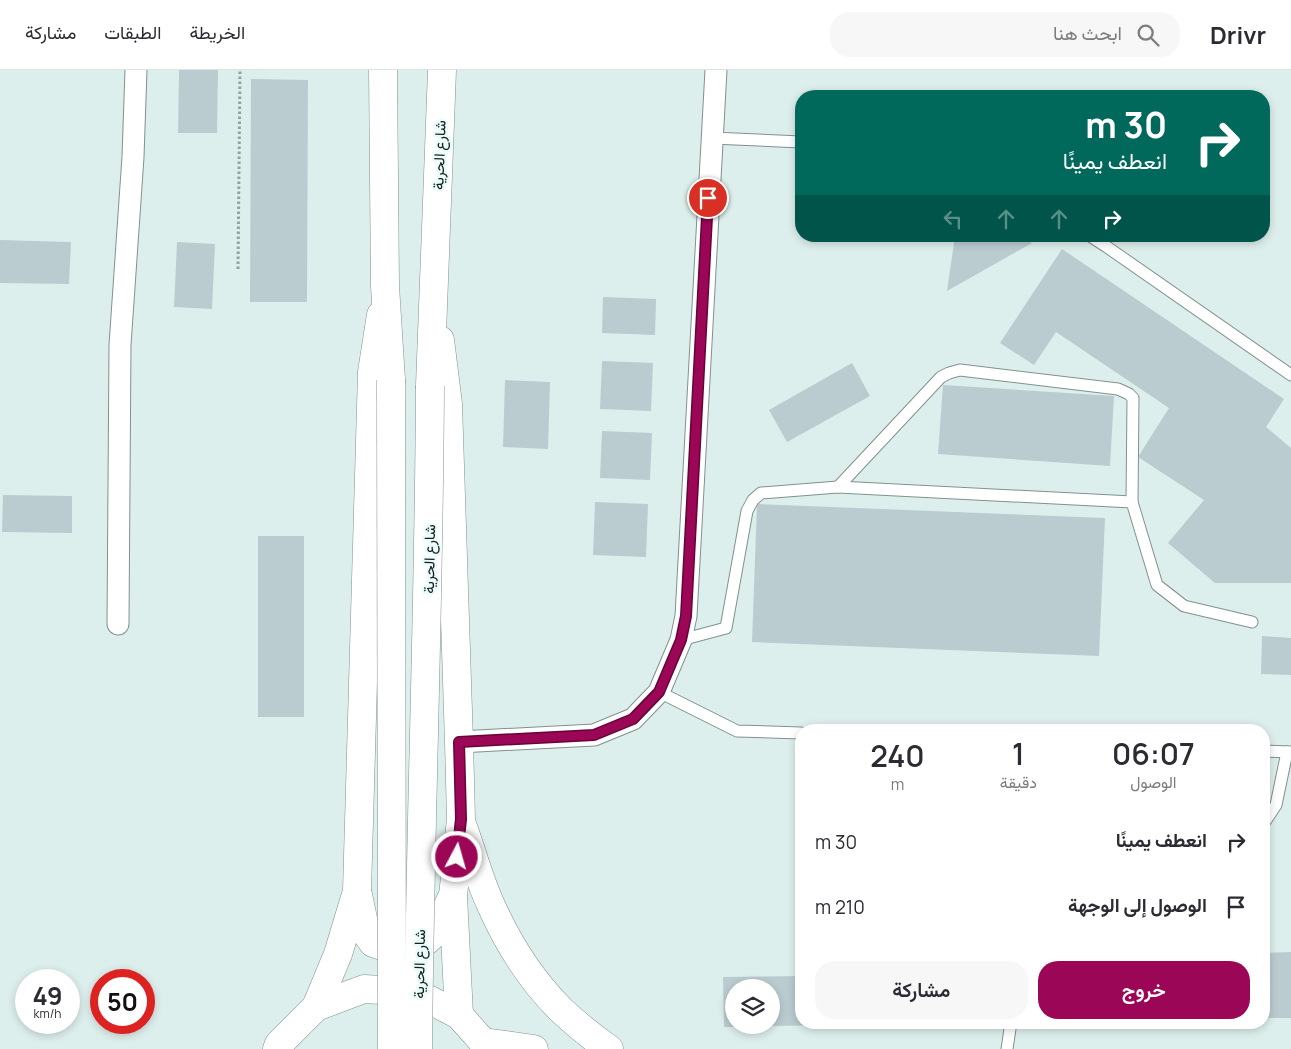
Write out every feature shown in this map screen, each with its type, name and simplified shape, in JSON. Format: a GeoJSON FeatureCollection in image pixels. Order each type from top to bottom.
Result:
{"type":"FeatureCollection","features":[{"type":"Feature","properties":{"kind":"main road","name":"شارع الحرية"},"geometry":{"type":"LineString","coordinates":[[383,70],[385,286],[391,380],[392,1049]]}},
{"type":"Feature","properties":{"kind":"main road","name":"شارع الحرية"},"geometry":{"type":"LineString","coordinates":[[418,1049],[430,522],[430,386],[442,70]]}},
{"type":"Feature","properties":{"kind":"main road"},"geometry":{"type":"LineString","coordinates":[[385,286],[372,372],[357,891],[366,933],[373,943],[391,949],[406,949],[425,942],[436,932],[453,896]]}},
{"type":"Feature","properties":{"kind":"main road"},"geometry":{"type":"LineString","coordinates":[[434,292],[448,404],[461,819],[453,896],[459,1015]]}},
{"type":"Feature","properties":{"kind":"main road"},"geometry":{"type":"LineString","coordinates":[[461,819],[489,901],[509,942],[535,980],[561,1010],[608,1049]]}},
{"type":"Feature","properties":{"kind":"main road"},"geometry":{"type":"LineString","coordinates":[[316,1007],[338,954],[357,891]]}},
{"type":"Feature","properties":{"kind":"main road"},"geometry":{"type":"LineString","coordinates":[[271,1047],[316,1007],[364,989],[414,992],[459,1015],[485,1046],[534,1049]]}},
{"type":"Feature","properties":{"kind":"street"},"geometry":{"type":"LineString","coordinates":[[118,624],[120,346],[133,157],[136,70]]}},
{"type":"Feature","properties":{"kind":"street"},"geometry":{"type":"LineString","coordinates":[[459,742],[594,735],[633,719],[659,692],[681,640],[686,616],[716,70]]}},
{"type":"Feature","properties":{"kind":"lane"},"geometry":{"type":"LineString","coordinates":[[712,138],[795,142]]}},
{"type":"Feature","properties":{"kind":"lane"},"geometry":{"type":"LineString","coordinates":[[1100,242],[1291,375]]}},
{"type":"Feature","properties":{"kind":"lane"},"geometry":{"type":"LineString","coordinates":[[838,487],[941,377],[948,373],[960,370],[1118,389],[1133,398],[1132,502],[1157,585],[1184,606],[1252,622]]}},
{"type":"Feature","properties":{"kind":"lane"},"geometry":{"type":"LineString","coordinates":[[681,640],[726,628],[747,511],[753,500],[761,493],[838,487],[1132,502]]}},
{"type":"Feature","properties":{"kind":"lane"},"geometry":{"type":"LineString","coordinates":[[659,692],[737,731],[795,733]]}},
{"type":"Feature","properties":{"kind":"lane"},"geometry":{"type":"LineString","coordinates":[[1270,751],[1289,752],[1276,805],[1270,814]]}},
{"type":"Feature","properties":{"kind":"lane"},"geometry":{"type":"LineString","coordinates":[[1007,1049],[1010,1029]]}},
{"type":"Feature","properties":{"kind":"path"},"geometry":{"type":"LineString","coordinates":[[238,269],[240,70]]}},
{"type":"Feature","properties":{"kind":"building"},"geometry":{"type":"Polygon","coordinates":[[[179,70],[218,70],[217,133],[178,133],[179,70]]]}},
{"type":"Feature","properties":{"kind":"building"},"geometry":{"type":"Polygon","coordinates":[[[251,79],[308,80],[307,302],[250,302],[251,79]]]}},
{"type":"Feature","properties":{"kind":"building"},"geometry":{"type":"Polygon","coordinates":[[[0,240],[71,242],[69,284],[0,283],[0,240]]]}},
{"type":"Feature","properties":{"kind":"building"},"geometry":{"type":"Polygon","coordinates":[[[177,242],[215,244],[212,309],[174,307],[177,242]]]}},
{"type":"Feature","properties":{"kind":"building"},"geometry":{"type":"Polygon","coordinates":[[[954,242],[1032,243],[947,291],[954,242]]]}},
{"type":"Feature","properties":{"kind":"building"},"geometry":{"type":"Polygon","coordinates":[[[1062,249],[1284,399],[1266,427],[1291,448],[1291,583],[1215,583],[1168,543],[1204,500],[1138,457],[1169,408],[1056,332],[1034,365],[1000,343],[1062,249]]]}},
{"type":"Feature","properties":{"kind":"building"},"geometry":{"type":"Polygon","coordinates":[[[603,297],[656,299],[655,335],[602,333],[603,297]]]}},
{"type":"Feature","properties":{"kind":"building"},"geometry":{"type":"Polygon","coordinates":[[[602,361],[653,363],[651,411],[600,409],[602,361]]]}},
{"type":"Feature","properties":{"kind":"building"},"geometry":{"type":"Polygon","coordinates":[[[852,363],[870,396],[787,442],[769,410],[852,363]]]}},
{"type":"Feature","properties":{"kind":"building"},"geometry":{"type":"Polygon","coordinates":[[[505,380],[550,382],[548,449],[503,447],[505,380]]]}},
{"type":"Feature","properties":{"kind":"building"},"geometry":{"type":"Polygon","coordinates":[[[943,385],[1114,396],[1110,466],[938,454],[943,385]]]}},
{"type":"Feature","properties":{"kind":"building"},"geometry":{"type":"Polygon","coordinates":[[[602,431],[652,433],[650,480],[600,478],[602,431]]]}},
{"type":"Feature","properties":{"kind":"building"},"geometry":{"type":"Polygon","coordinates":[[[3,495],[72,496],[72,533],[2,532],[3,495]]]}},
{"type":"Feature","properties":{"kind":"building"},"geometry":{"type":"Polygon","coordinates":[[[595,502],[648,504],[646,557],[593,555],[595,502]]]}},
{"type":"Feature","properties":{"kind":"building"},"geometry":{"type":"Polygon","coordinates":[[[757,504],[1105,518],[1099,656],[752,642],[757,504]]]}},
{"type":"Feature","properties":{"kind":"building"},"geometry":{"type":"Polygon","coordinates":[[[258,536],[304,536],[304,717],[258,717],[258,536]]]}},
{"type":"Feature","properties":{"kind":"building"},"geometry":{"type":"Polygon","coordinates":[[[1262,636],[1291,638],[1291,675],[1261,674],[1262,636]]]}},
{"type":"Feature","properties":{"kind":"building"},"geometry":{"type":"Polygon","coordinates":[[[1291,952],[1291,1018],[1270,1018],[1270,953],[1291,952]]]}},
{"type":"Feature","properties":{"kind":"building"},"geometry":{"type":"Polygon","coordinates":[[[795,976],[795,1026],[780,1026],[780,979],[725,979],[724,1027],[723,977],[795,976]]]}},
{"type":"Feature","properties":{"kind":"route"},"geometry":{"type":"LineString","coordinates":[[457,857],[461,819],[459,742],[594,735],[633,719],[659,692],[681,640],[686,616],[708,198]]}}]}
